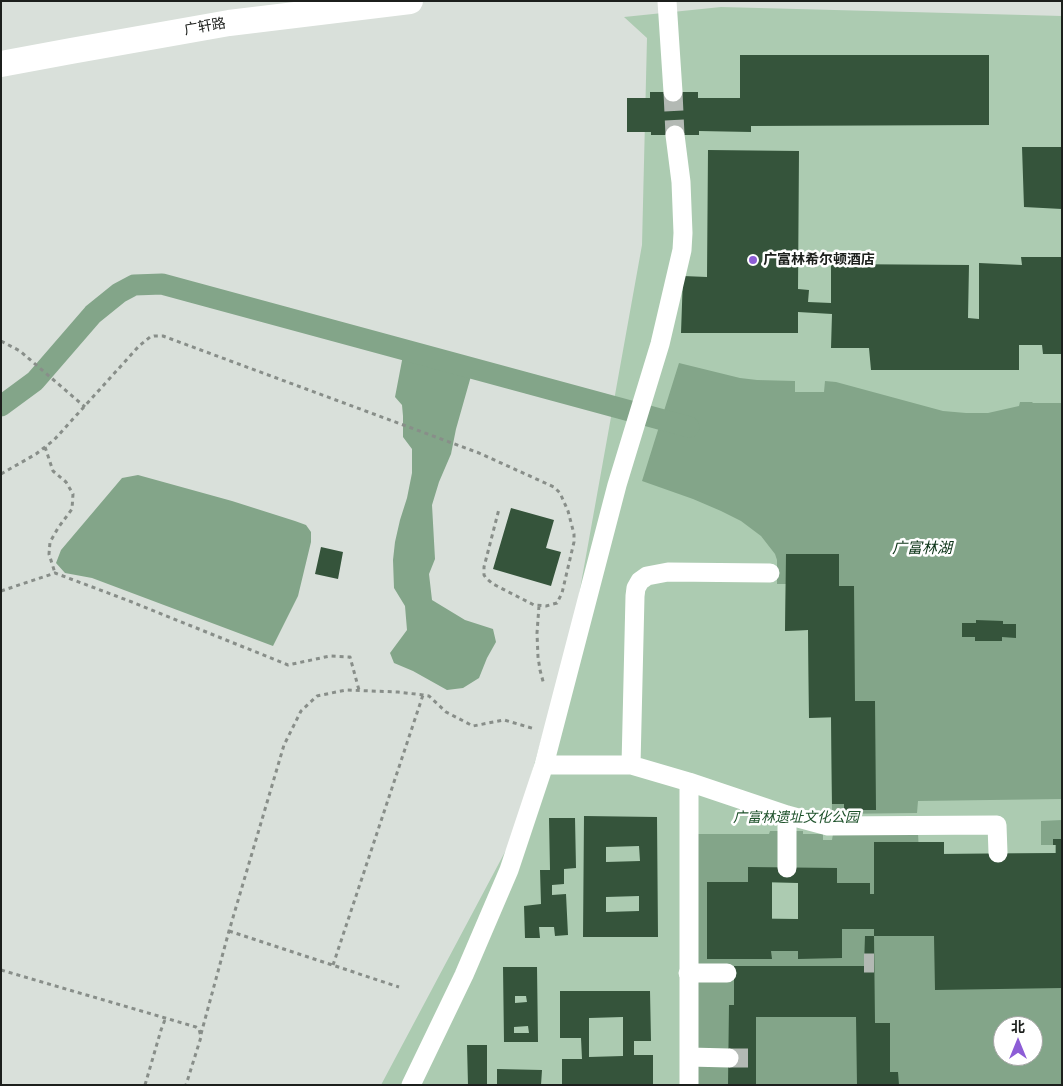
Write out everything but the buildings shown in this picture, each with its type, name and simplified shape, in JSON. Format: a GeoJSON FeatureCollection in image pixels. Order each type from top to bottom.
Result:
{"type":"FeatureCollection","features":[{"type":"Feature","properties":{"kind":"street","name":"广轩路"},"geometry":{"type":"LineString","coordinates":[[1,64],[229,23],[410,1]]}},
{"type":"Feature","properties":{"kind":"street"},"geometry":{"type":"LineString","coordinates":[[667,1],[673,92]]}},
{"type":"Feature","properties":{"kind":"street"},"geometry":{"type":"LineString","coordinates":[[410,1085],[464,975],[509,870],[544,765],[617,485],[660,344],[678,265],[682,243],[681,182],[675,135]]}},
{"type":"Feature","properties":{"kind":"street"},"geometry":{"type":"LineString","coordinates":[[632,765],[635,596],[636,588],[640,581],[647,576],[668,572],[770,573]]}},
{"type":"Feature","properties":{"kind":"street"},"geometry":{"type":"LineString","coordinates":[[544,765],[632,765],[786,815],[828,826],[997,825],[998,853]]}},
{"type":"Feature","properties":{"kind":"street"},"geometry":{"type":"LineString","coordinates":[[689,782],[689,1085]]}},
{"type":"Feature","properties":{"kind":"street"},"geometry":{"type":"LineString","coordinates":[[786,815],[786,868]]}},
{"type":"Feature","properties":{"kind":"street"},"geometry":{"type":"LineString","coordinates":[[688,973],[727,973]]}},
{"type":"Feature","properties":{"kind":"street"},"geometry":{"type":"LineString","coordinates":[[689,1058],[728,1058]]}},
{"type":"Feature","properties":{"kind":"path"},"geometry":{"type":"LineString","coordinates":[[1,474],[45,448],[144,342],[154,336],[163,336],[479,453],[554,487],[560,493],[568,511],[574,542],[562,593],[557,602],[546,606],[529,603],[493,584],[484,575],[498,509]]}},
{"type":"Feature","properties":{"kind":"path"},"geometry":{"type":"LineString","coordinates":[[1,341],[20,351],[85,407]]}},
{"type":"Feature","properties":{"kind":"path"},"geometry":{"type":"LineString","coordinates":[[45,448],[53,471],[66,482],[73,494],[72,509],[50,542],[49,554],[55,573]]}},
{"type":"Feature","properties":{"kind":"path"},"geometry":{"type":"LineString","coordinates":[[1,591],[55,573],[132,602],[288,666],[330,656],[350,657],[359,690]]}},
{"type":"Feature","properties":{"kind":"path"},"geometry":{"type":"LineString","coordinates":[[539,606],[537,633],[540,670],[545,686],[560,705]]}},
{"type":"Feature","properties":{"kind":"path"},"geometry":{"type":"LineString","coordinates":[[186,1085],[284,745],[301,710],[316,696],[346,690],[398,692],[429,696],[446,712],[473,726],[504,720],[552,735]]}},
{"type":"Feature","properties":{"kind":"path"},"geometry":{"type":"LineString","coordinates":[[332,965],[423,695]]}},
{"type":"Feature","properties":{"kind":"path"},"geometry":{"type":"LineString","coordinates":[[229,931],[399,987]]}},
{"type":"Feature","properties":{"kind":"path"},"geometry":{"type":"LineString","coordinates":[[1,970],[192,1024],[199,1029],[201,1034]]}},
{"type":"Feature","properties":{"kind":"path"},"geometry":{"type":"LineString","coordinates":[[145,1085],[160,1030],[166,1017]]}},
{"type":"Feature","properties":{"kind":"green space","name":"广富林遗址文化公园"},"geometry":{"type":"Polygon","coordinates":[[[721,7],[1062,16],[1062,1085],[381,1085],[514,835],[573,628],[642,245],[647,38],[624,17],[721,7]]]}},
{"type":"Feature","properties":{"kind":"water"},"geometry":{"type":"Polygon","coordinates":[[[404,350],[473,369],[451,454],[432,505],[435,559],[429,574],[432,600],[465,620],[493,629],[496,642],[479,678],[463,688],[447,690],[394,663],[390,653],[407,630],[405,606],[394,588],[393,560],[395,542],[412,473],[412,449],[403,437],[402,405],[395,397],[404,350]]]}},
{"type":"Feature","properties":{"kind":"water","name":"广富林湖"},"geometry":{"type":"Polygon","coordinates":[[[679,363],[740,378],[795,381],[795,392],[824,392],[825,381],[836,382],[943,411],[988,413],[1019,406],[1020,402],[1062,403],[1062,799],[918,801],[917,813],[832,814],[831,718],[809,718],[808,630],[785,631],[786,584],[777,584],[777,560],[775,554],[761,536],[741,521],[693,499],[642,481],[679,363]]]}},
{"type":"Feature","properties":{"kind":"water"},"geometry":{"type":"Polygon","coordinates":[[[138,475],[232,501],[306,525],[311,532],[311,542],[298,596],[273,646],[92,578],[65,573],[56,563],[61,550],[122,478],[138,475]]]}},
{"type":"Feature","properties":{"kind":"water"},"geometry":{"type":"Polygon","coordinates":[[[1062,820],[1062,1085],[698,1085],[698,834],[769,834],[770,831],[803,831],[803,834],[823,834],[823,840],[832,840],[833,834],[918,833],[919,854],[1055,853],[1055,845],[1041,845],[1041,821],[1062,820]],[[772,883],[772,918],[798,919],[798,883],[772,883]]]}},
{"type":"Feature","properties":{"kind":"waterway"},"geometry":{"type":"LineString","coordinates":[[1,406],[35,381],[93,314],[119,293],[134,285],[162,284],[689,427]]}},
{"type":"Feature","properties":{"kind":"tunnel"},"geometry":{"type":"LineString","coordinates":[[673,92],[675,135]]}},
{"type":"Feature","properties":{"kind":"tunnel"},"geometry":{"type":"LineString","coordinates":[[864,963],[874,963]]}},
{"type":"Feature","properties":{"kind":"tunnel"},"geometry":{"type":"LineString","coordinates":[[729,1058],[756,1058]]}},
{"type":"Feature","properties":{"kind":"place","name":"广富林希尔顿酒店"},"geometry":{"type":"Point","coordinates":[753,260]}}]}
